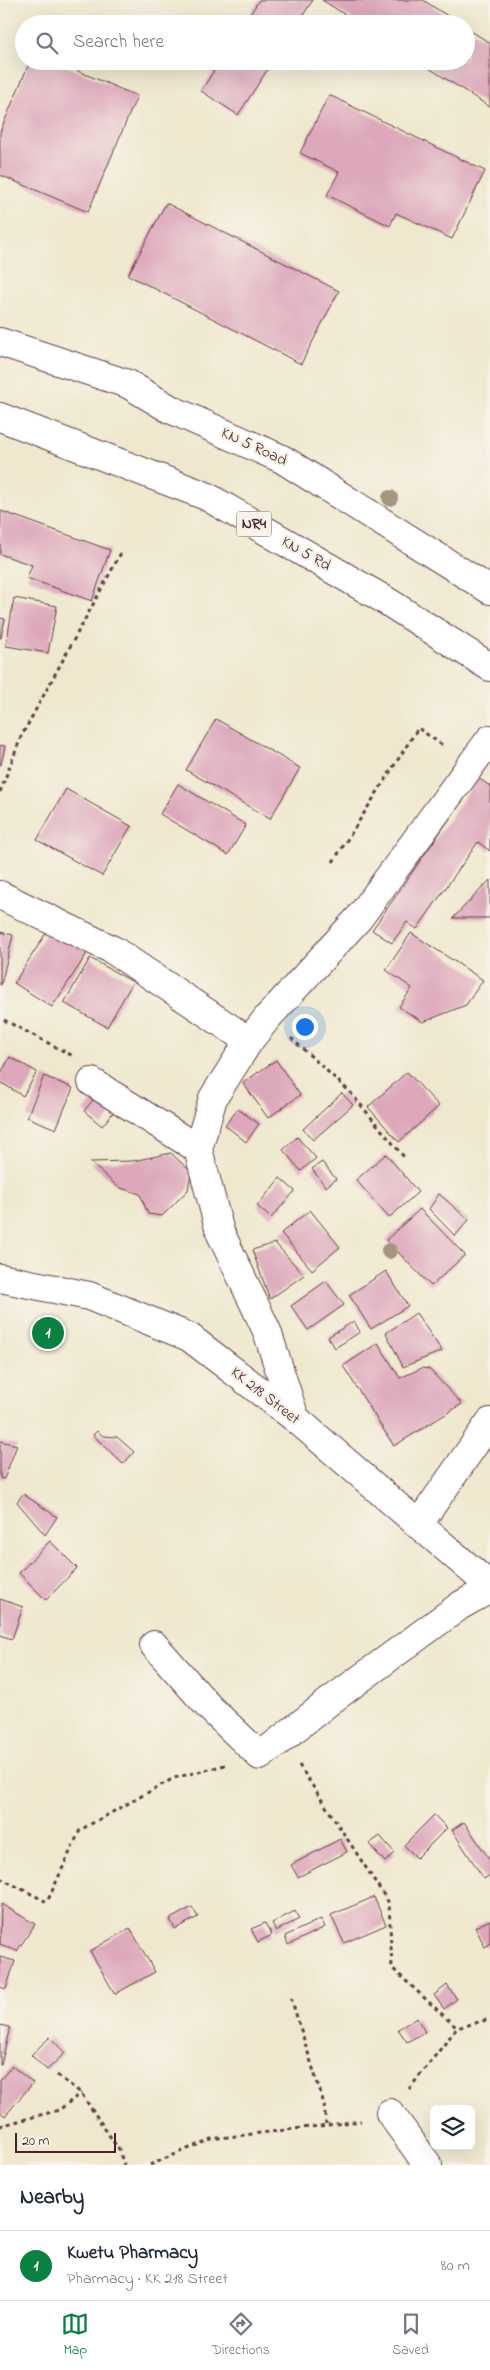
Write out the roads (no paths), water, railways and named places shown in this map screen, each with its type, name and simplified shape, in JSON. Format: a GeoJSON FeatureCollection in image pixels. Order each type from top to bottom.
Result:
{"type":"FeatureCollection","features":[{"type":"Feature","properties":{"kind":"main road","name":"KN 5 Road"},"geometry":{"type":"LineString","coordinates":[[0,342],[128,384],[170,409],[282,459],[490,590]]}},
{"type":"Feature","properties":{"kind":"main road","name":"KN 5 Rd"},"geometry":{"type":"LineString","coordinates":[[0,417],[206,496],[385,600],[490,667]]}},
{"type":"Feature","properties":{"kind":"main road"},"geometry":{"type":"LineString","coordinates":[[295,1418],[266,1331],[220,1232],[198,1149],[213,1098],[248,1041],[359,918],[490,739]]}},
{"type":"Feature","properties":{"kind":"main road"},"geometry":{"type":"LineString","coordinates":[[0,895],[113,950],[248,1041]]}},
{"type":"Feature","properties":{"kind":"main road"},"geometry":{"type":"LineString","coordinates":[[92,1082],[198,1149]]}},
{"type":"Feature","properties":{"kind":"main road","name":"KK 218 Street"},"geometry":{"type":"LineString","coordinates":[[0,1278],[89,1296],[189,1337],[295,1418],[490,1588]]}},
{"type":"Feature","properties":{"kind":"main road"},"geometry":{"type":"LineString","coordinates":[[418,1525],[490,1422]]}},
{"type":"Feature","properties":{"kind":"main road"},"geometry":{"type":"LineString","coordinates":[[154,1645],[208,1707],[260,1756],[454,1611],[490,1588]]}},
{"type":"Feature","properties":{"kind":"main road"},"geometry":{"type":"LineString","coordinates":[[390,2114],[428,2165]]}},
{"type":"Feature","properties":{"kind":"place","name":"Kwetu Pharmacy"},"geometry":{"type":"Point","coordinates":[48,1333]}}]}
